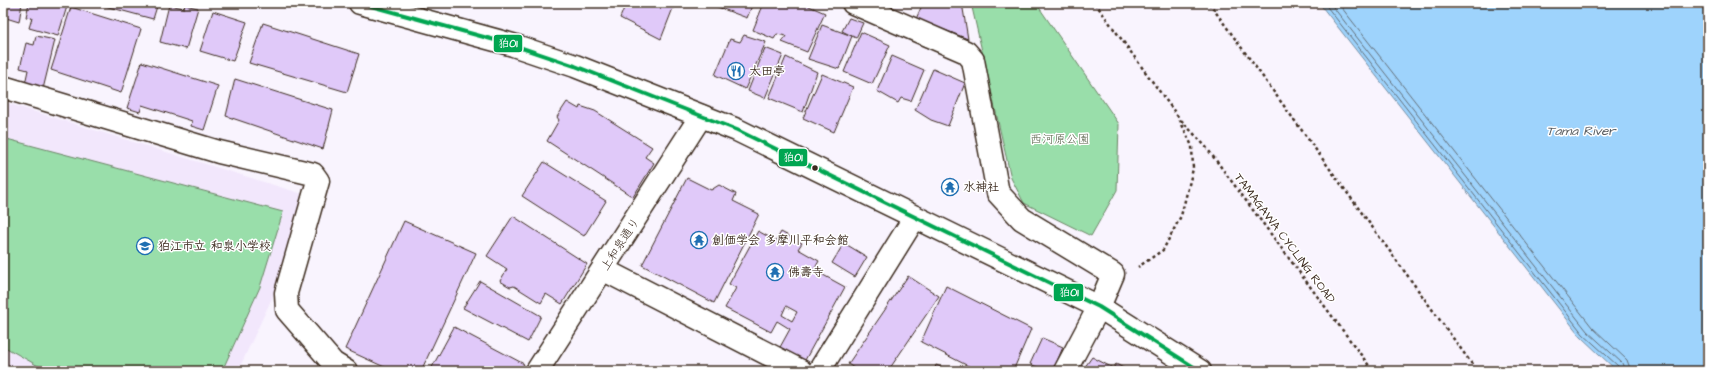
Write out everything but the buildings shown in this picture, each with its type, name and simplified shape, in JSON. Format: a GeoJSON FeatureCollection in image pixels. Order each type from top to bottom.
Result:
{"type":"FeatureCollection","features":[{"type":"Feature","properties":{"kind":"street"},"geometry":{"type":"LineString","coordinates":[[360,3],[513,46],[575,66],[737,130],[1099,307],[1200,371]]}},
{"type":"Feature","properties":{"kind":"street"},"geometry":{"type":"LineString","coordinates":[[853,3],[966,52],[972,60],[998,193],[1022,219],[1113,274],[1099,307],[1065,371]]}},
{"type":"Feature","properties":{"kind":"street"},"geometry":{"type":"LineString","coordinates":[[3,87],[219,152],[314,174],[318,180],[286,293],[287,310],[333,363],[346,371]]}},
{"type":"Feature","properties":{"kind":"street","name":"上和泉通り"},"geometry":{"type":"LineString","coordinates":[[537,371],[604,270],[702,116]]}},
{"type":"Feature","properties":{"kind":"street"},"geometry":{"type":"LineString","coordinates":[[819,371],[915,217]]}},
{"type":"Feature","properties":{"kind":"street"},"geometry":{"type":"LineString","coordinates":[[604,270],[800,371]]}},
{"type":"Feature","properties":{"kind":"path"},"geometry":{"type":"LineString","coordinates":[[1095,3],[1179,118],[1192,146],[1193,161],[1193,169],[1181,216],[1163,250],[1132,272],[1113,274]]}},
{"type":"Feature","properties":{"kind":"path"},"geometry":{"type":"LineString","coordinates":[[1208,3],[1477,371]]}},
{"type":"Feature","properties":{"kind":"path","name":"TAMAGAWA CYCLING ROAD"},"geometry":{"type":"LineString","coordinates":[[1179,118],[1206,147],[1373,371]]}},
{"type":"Feature","properties":{"kind":"shaded area","name":"狛江市立 和泉小学校"},"geometry":{"type":"Polygon","coordinates":[[[3,102],[303,194],[272,298],[238,371],[3,371],[3,102]]]}},
{"type":"Feature","properties":{"kind":"green space","name":"西河原公園"},"geometry":{"type":"Polygon","coordinates":[[[971,3],[1036,3],[1119,124],[1117,190],[1091,236],[1024,203],[1011,178],[971,3]]]}},
{"type":"Feature","properties":{"kind":"green space","name":"狛江市立 和泉小学校"},"geometry":{"type":"Polygon","coordinates":[[[3,138],[283,212],[260,287],[222,371],[47,371],[3,346],[3,138]]]}},
{"type":"Feature","properties":{"kind":"water","name":"Tama River"},"geometry":{"type":"Polygon","coordinates":[[[1319,3],[1708,3],[1708,371],[1617,371],[1581,337],[1319,3]]]}},
{"type":"Feature","properties":{"kind":"transit line","name":"狛01"},"geometry":{"type":"LineString","coordinates":[[360,3],[513,45],[575,66],[737,130],[1099,307],[1200,371]]}},
{"type":"Feature","properties":{"kind":"place","name":"太田亭"},"geometry":{"type":"Point","coordinates":[736,71]}},
{"type":"Feature","properties":{"kind":"place","name":"水神社"},"geometry":{"type":"Point","coordinates":[950,187]}},
{"type":"Feature","properties":{"kind":"place","name":"創価学会 多摩川平和会館"},"geometry":{"type":"Point","coordinates":[699,240]}},
{"type":"Feature","properties":{"kind":"place","name":"狛江市立 和泉小学校"},"geometry":{"type":"Point","coordinates":[145,246]}},
{"type":"Feature","properties":{"kind":"place","name":"佛壽寺"},"geometry":{"type":"Point","coordinates":[775,272]}}]}
